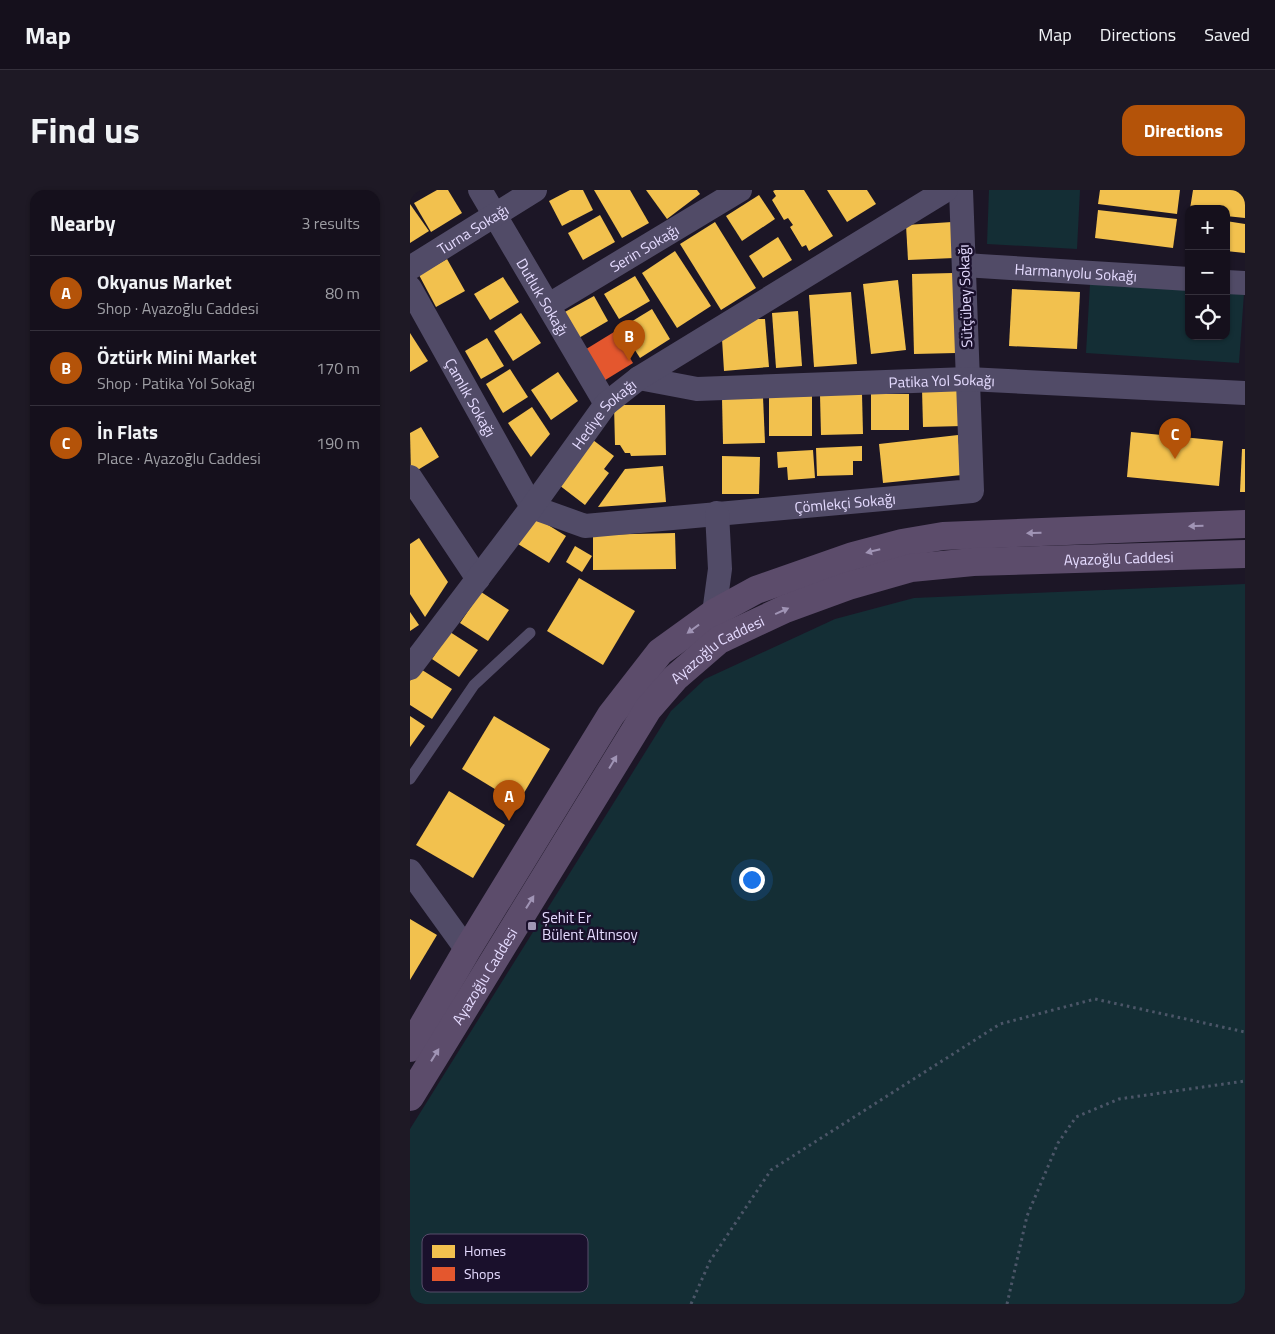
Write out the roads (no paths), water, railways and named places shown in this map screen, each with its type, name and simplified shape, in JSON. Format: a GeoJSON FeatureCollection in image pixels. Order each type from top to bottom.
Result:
{"type":"FeatureCollection","features":[{"type":"Feature","properties":{"kind":"main road","name":"Ayazoğlu Caddesi"},"geometry":{"type":"LineString","coordinates":[[410,1048],[467,950],[612,715],[660,652],[714,613],[756,590],[853,556],[935,538],[1245,524]]}},
{"type":"Feature","properties":{"kind":"main road","name":"Ayazoğlu Caddesi"},"geometry":{"type":"LineString","coordinates":[[410,1096],[648,709],[675,678],[719,640],[785,609],[848,586],[911,568],[973,562],[1245,554]]}},
{"type":"Feature","properties":{"kind":"street","name":"Dutluk Sokağı"},"geometry":{"type":"LineString","coordinates":[[480,190],[606,404]]}},
{"type":"Feature","properties":{"kind":"street","name":"Turna Sokağı"},"geometry":{"type":"LineString","coordinates":[[410,268],[535,190]]}},
{"type":"Feature","properties":{"kind":"street","name":"Serin Sokağı"},"geometry":{"type":"LineString","coordinates":[[548,305],[740,190]]}},
{"type":"Feature","properties":{"kind":"street","name":"Hediye Sokağı"},"geometry":{"type":"LineString","coordinates":[[410,668],[532,507],[606,404],[639,378],[946,190]]}},
{"type":"Feature","properties":{"kind":"street","name":"Sütçübey Sokağı"},"geometry":{"type":"LineString","coordinates":[[961,190],[972,491]]}},
{"type":"Feature","properties":{"kind":"street","name":"Harmanyolu Sokağı"},"geometry":{"type":"LineString","coordinates":[[964,265],[1185,279]]}},
{"type":"Feature","properties":{"kind":"street"},"geometry":{"type":"LineString","coordinates":[[1230,282],[1245,283]]}},
{"type":"Feature","properties":{"kind":"street","name":"Çamlık Sokağı"},"geometry":{"type":"LineString","coordinates":[[410,288],[532,507]]}},
{"type":"Feature","properties":{"kind":"street","name":"Patika Yol Sokağı"},"geometry":{"type":"LineString","coordinates":[[639,378],[697,389],[968,379],[1245,393]]}},
{"type":"Feature","properties":{"kind":"street"},"geometry":{"type":"LineString","coordinates":[[410,477],[478,579]]}},
{"type":"Feature","properties":{"kind":"street","name":"Çömlekçi Sokağı"},"geometry":{"type":"LineString","coordinates":[[532,507],[586,526],[972,491]]}},
{"type":"Feature","properties":{"kind":"street"},"geometry":{"type":"LineString","coordinates":[[714,613],[720,569],[717,513]]}},
{"type":"Feature","properties":{"kind":"street"},"geometry":{"type":"LineString","coordinates":[[410,871],[467,950]]}},
{"type":"Feature","properties":{"kind":"lane"},"geometry":{"type":"LineString","coordinates":[[410,779],[474,685],[530,633]]}},
{"type":"Feature","properties":{"kind":"place","name":"Öztürk Mini Market"},"geometry":{"type":"Point","coordinates":[629,361]}},
{"type":"Feature","properties":{"kind":"place","name":"İn Flats"},"geometry":{"type":"Point","coordinates":[1175,459]}},
{"type":"Feature","properties":{"kind":"place","name":"Okyanus Market"},"geometry":{"type":"Point","coordinates":[509,821]}},
{"type":"Feature","properties":{"kind":"place","name":"Şehit Er Bülent Altınsoy"},"geometry":{"type":"Point","coordinates":[532,926]}}]}
